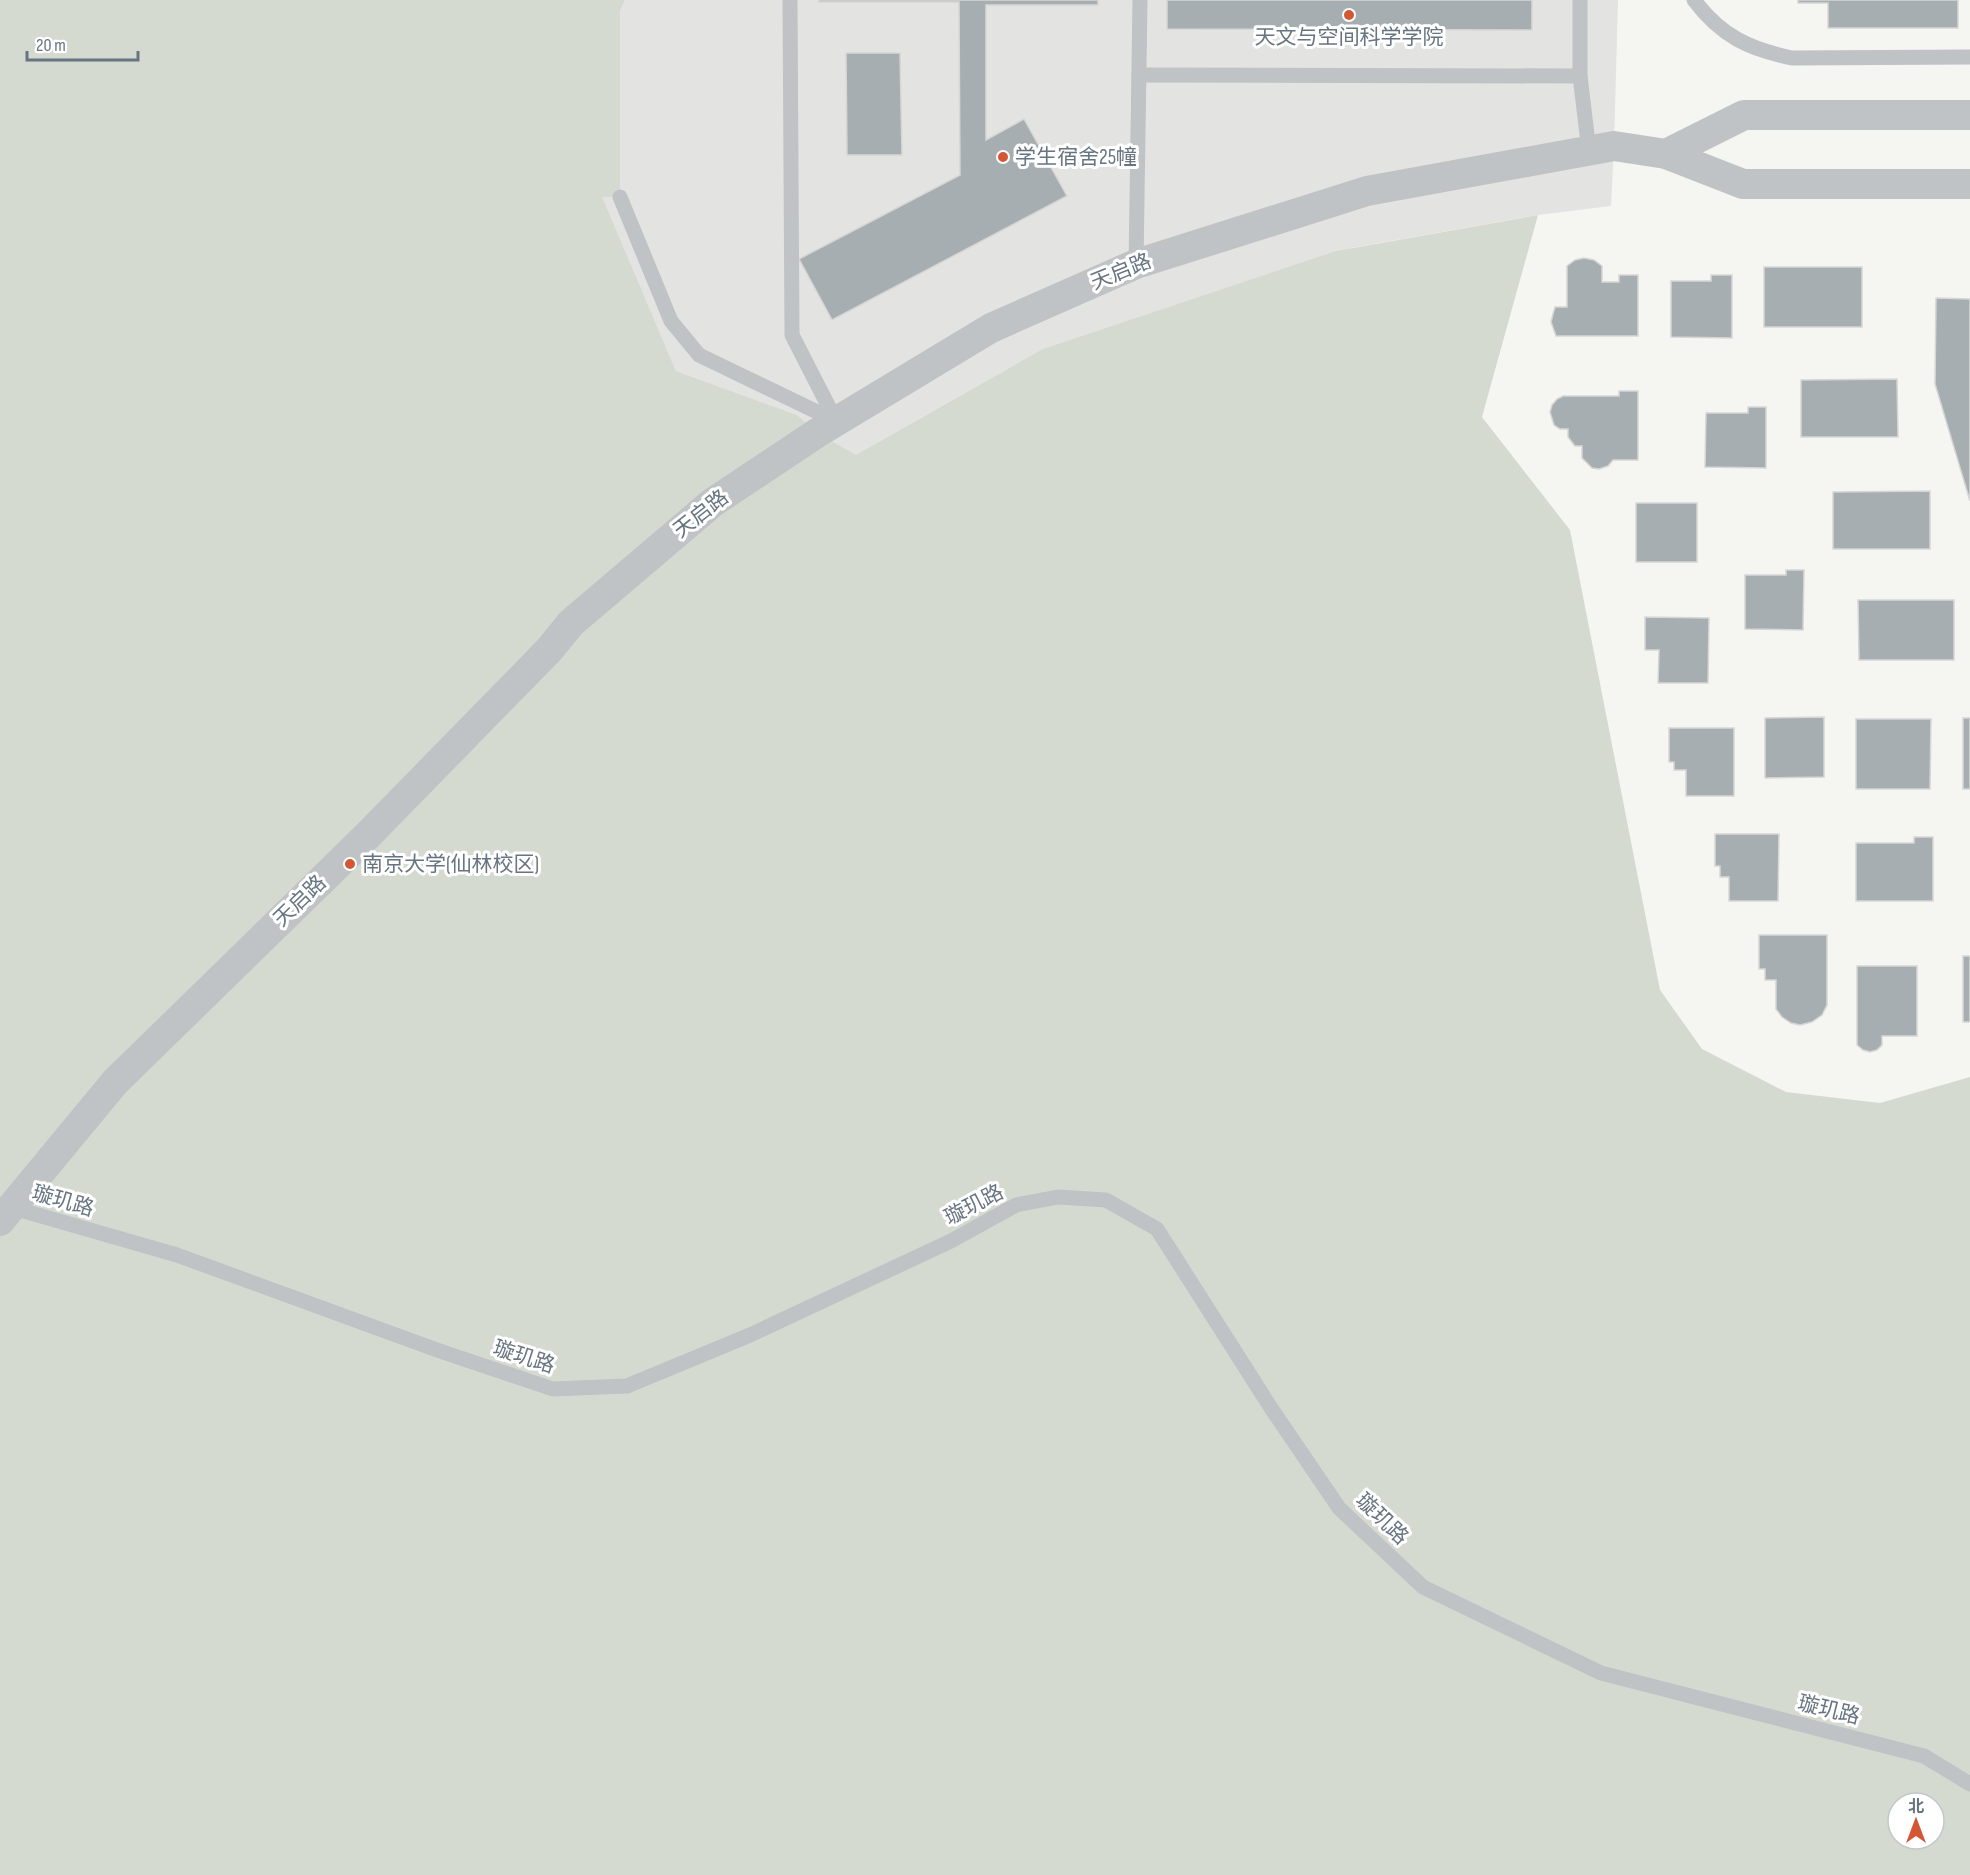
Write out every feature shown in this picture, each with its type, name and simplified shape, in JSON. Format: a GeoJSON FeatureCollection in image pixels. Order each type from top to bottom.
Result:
{"type":"FeatureCollection","features":[{"type":"Feature","properties":{"kind":"street"},"geometry":{"type":"LineString","coordinates":[[1666,154],[1744,115],[1970,115]]}},
{"type":"Feature","properties":{"kind":"street","name":"天启路"},"geometry":{"type":"LineString","coordinates":[[5,1214],[115,1082],[368,835],[549,650],[571,623],[712,503],[836,421],[991,328],[1136,264],[1367,191],[1602,148],[1666,154],[1743,184],[1970,184]]}},
{"type":"Feature","properties":{"kind":"lane"},"geometry":{"type":"LineString","coordinates":[[790,0],[792,335],[836,421]]}},
{"type":"Feature","properties":{"kind":"lane"},"geometry":{"type":"LineString","coordinates":[[1136,264],[1140,0]]}},
{"type":"Feature","properties":{"kind":"lane"},"geometry":{"type":"LineString","coordinates":[[1580,0],[1580,76],[1602,148]]}},
{"type":"Feature","properties":{"kind":"lane"},"geometry":{"type":"LineString","coordinates":[[1694,0],[1720,29],[1742,43],[1766,53],[1792,58],[1970,57]]}},
{"type":"Feature","properties":{"kind":"lane"},"geometry":{"type":"LineString","coordinates":[[1139,75],[1580,76]]}},
{"type":"Feature","properties":{"kind":"lane"},"geometry":{"type":"LineString","coordinates":[[620,197],[670,321],[699,355],[836,421]]}},
{"type":"Feature","properties":{"kind":"lane","name":"璇玑路"},"geometry":{"type":"LineString","coordinates":[[5,1214],[177,1255],[437,1350],[553,1389],[627,1386],[750,1335],[951,1240],[1016,1205],[1058,1197],[1106,1200],[1157,1230],[1271,1408],[1339,1508],[1423,1587],[1601,1673],[1924,1756],[1970,1784]]}},
{"type":"Feature","properties":{"kind":"shaded area"},"geometry":{"type":"Polygon","coordinates":[[[0,0],[625,0],[620,11],[620,197],[602,197],[676,371],[797,415],[817,433],[856,455],[1043,349],[1336,251],[1538,215],[1482,417],[1570,530],[1660,990],[1702,1049],[1786,1092],[1880,1103],[1970,1077],[1970,1875],[0,1875],[0,0]]]}},
{"type":"Feature","properties":{"kind":"shaded area"},"geometry":{"type":"Polygon","coordinates":[[[625,0],[1618,0],[1611,206],[1538,215],[1351,248],[1930,1791],[1924,1791],[796,415],[676,371],[601,197],[620,11],[625,0]]]}},
{"type":"Feature","properties":{"kind":"building","name":"学生宿舍25幢"},"geometry":{"type":"Polygon","coordinates":[[[819,0],[1098,0],[1098,5],[986,5],[986,140],[1024,119],[1067,196],[832,320],[799,259],[960,175],[959,2],[819,2],[819,0]]]}},
{"type":"Feature","properties":{"kind":"building","name":"天文与空间科学学院"},"geometry":{"type":"Polygon","coordinates":[[[1167,0],[1532,0],[1532,30],[1167,29],[1167,0]]]}},
{"type":"Feature","properties":{"kind":"building"},"geometry":{"type":"Polygon","coordinates":[[[1798,0],[1958,0],[1958,28],[1828,28],[1828,3],[1798,3],[1798,0]]]}},
{"type":"Feature","properties":{"kind":"building"},"geometry":{"type":"Polygon","coordinates":[[[846,53],[900,53],[902,155],[847,155],[846,53]]]}},
{"type":"Feature","properties":{"kind":"building"},"geometry":{"type":"Polygon","coordinates":[[[1584,258],[1594,260],[1602,266],[1602,282],[1619,282],[1619,275],[1638,275],[1638,336],[1556,336],[1551,322],[1555,307],[1567,307],[1567,266],[1575,260],[1584,258]]]}},
{"type":"Feature","properties":{"kind":"building"},"geometry":{"type":"Polygon","coordinates":[[[1764,267],[1862,267],[1862,327],[1764,327],[1764,267]]]}},
{"type":"Feature","properties":{"kind":"building"},"geometry":{"type":"Polygon","coordinates":[[[1711,275],[1732,275],[1732,338],[1671,337],[1671,281],[1711,281],[1711,275]]]}},
{"type":"Feature","properties":{"kind":"building"},"geometry":{"type":"Polygon","coordinates":[[[1936,298],[1970,299],[1970,501],[1935,384],[1936,298]]]}},
{"type":"Feature","properties":{"kind":"building"},"geometry":{"type":"Polygon","coordinates":[[[1897,379],[1898,437],[1801,437],[1801,380],[1897,379]]]}},
{"type":"Feature","properties":{"kind":"building"},"geometry":{"type":"Polygon","coordinates":[[[1619,391],[1638,391],[1638,460],[1613,460],[1608,466],[1599,469],[1592,468],[1582,458],[1582,446],[1575,446],[1568,437],[1568,429],[1560,429],[1554,425],[1550,412],[1552,405],[1563,396],[1619,396],[1619,391]]]}},
{"type":"Feature","properties":{"kind":"building"},"geometry":{"type":"Polygon","coordinates":[[[1748,407],[1766,407],[1766,468],[1705,467],[1706,413],[1748,413],[1748,407]]]}},
{"type":"Feature","properties":{"kind":"building"},"geometry":{"type":"Polygon","coordinates":[[[1930,491],[1930,549],[1833,549],[1833,492],[1930,491]]]}},
{"type":"Feature","properties":{"kind":"building"},"geometry":{"type":"Polygon","coordinates":[[[1636,503],[1697,503],[1697,562],[1636,562],[1636,503]]]}},
{"type":"Feature","properties":{"kind":"building"},"geometry":{"type":"Polygon","coordinates":[[[1786,570],[1804,570],[1803,630],[1745,629],[1745,575],[1786,575],[1786,570]]]}},
{"type":"Feature","properties":{"kind":"building"},"geometry":{"type":"Polygon","coordinates":[[[1858,600],[1954,600],[1954,660],[1859,660],[1858,600]]]}},
{"type":"Feature","properties":{"kind":"building"},"geometry":{"type":"Polygon","coordinates":[[[1645,617],[1709,618],[1708,683],[1658,683],[1659,650],[1645,650],[1645,617]]]}},
{"type":"Feature","properties":{"kind":"building"},"geometry":{"type":"Polygon","coordinates":[[[1824,717],[1824,777],[1765,778],[1765,718],[1824,717]]]}},
{"type":"Feature","properties":{"kind":"building"},"geometry":{"type":"Polygon","coordinates":[[[1963,718],[1970,718],[1970,789],[1963,789],[1963,718]]]}},
{"type":"Feature","properties":{"kind":"building"},"geometry":{"type":"Polygon","coordinates":[[[1856,719],[1931,719],[1930,789],[1856,789],[1856,719]]]}},
{"type":"Feature","properties":{"kind":"building"},"geometry":{"type":"Polygon","coordinates":[[[1669,728],[1734,728],[1734,796],[1686,796],[1686,770],[1674,770],[1674,762],[1669,762],[1669,728]]]}},
{"type":"Feature","properties":{"kind":"building"},"geometry":{"type":"Polygon","coordinates":[[[1715,834],[1779,834],[1778,901],[1729,901],[1729,877],[1720,877],[1720,866],[1715,866],[1715,834]]]}},
{"type":"Feature","properties":{"kind":"building"},"geometry":{"type":"Polygon","coordinates":[[[1914,837],[1933,837],[1933,901],[1856,901],[1856,843],[1914,843],[1914,837]]]}},
{"type":"Feature","properties":{"kind":"building"},"geometry":{"type":"Polygon","coordinates":[[[1759,935],[1827,935],[1827,1005],[1822,1015],[1812,1022],[1800,1025],[1791,1023],[1776,1009],[1776,980],[1765,980],[1765,969],[1759,969],[1759,935]]]}},
{"type":"Feature","properties":{"kind":"building"},"geometry":{"type":"Polygon","coordinates":[[[1963,956],[1970,956],[1970,1022],[1963,1022],[1963,956]]]}},
{"type":"Feature","properties":{"kind":"building"},"geometry":{"type":"Polygon","coordinates":[[[1857,966],[1917,966],[1917,1036],[1882,1036],[1882,1045],[1870,1052],[1857,1045],[1857,966]]]}},
{"type":"Feature","properties":{"kind":"place","name":"天文与空间科学学院"},"geometry":{"type":"Point","coordinates":[1349,15]}},
{"type":"Feature","properties":{"kind":"place","name":"学生宿舍25幢"},"geometry":{"type":"Point","coordinates":[1003,157]}},
{"type":"Feature","properties":{"kind":"place","name":"南京大学(仙林校区)"},"geometry":{"type":"Point","coordinates":[350,864]}}]}
